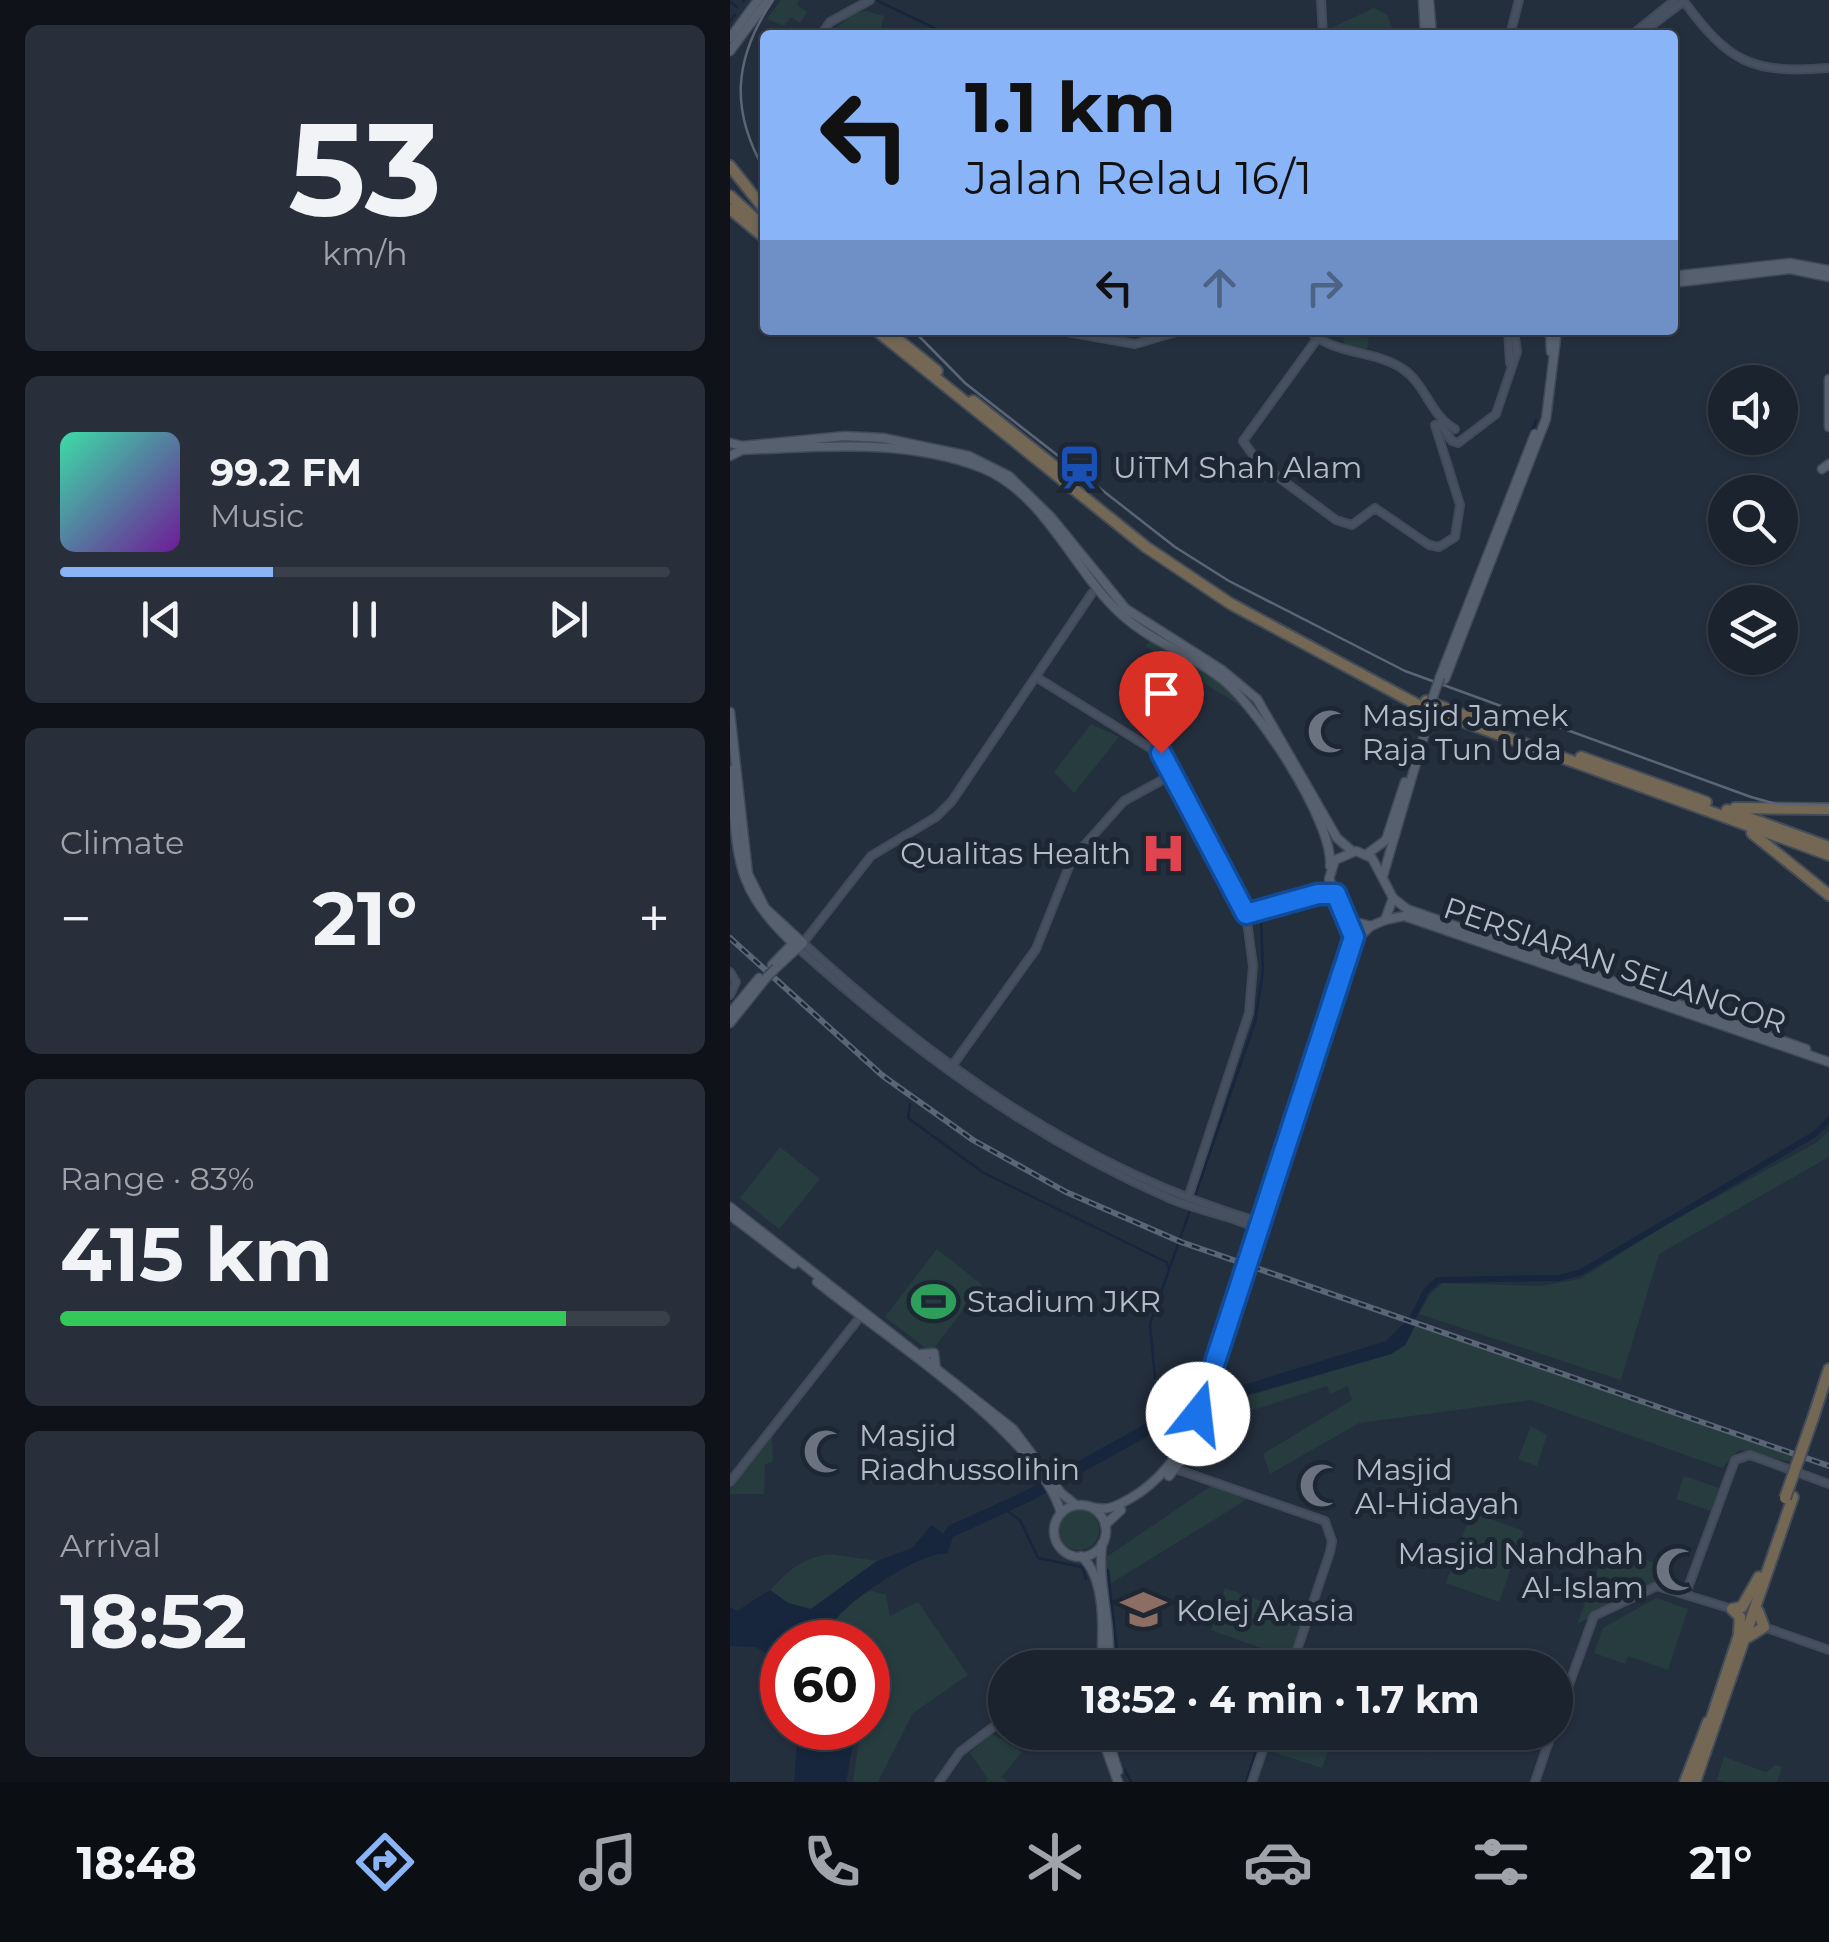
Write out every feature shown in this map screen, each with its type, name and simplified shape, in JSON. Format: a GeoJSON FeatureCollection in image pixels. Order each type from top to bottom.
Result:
{"type":"FeatureCollection","features":[{"type":"Feature","properties":{"kind":"highway"},"geometry":{"type":"LineString","coordinates":[[730,166],[760,204]]}},
{"type":"Feature","properties":{"kind":"highway"},"geometry":{"type":"LineString","coordinates":[[730,187],[760,215]]}},
{"type":"Feature","properties":{"kind":"highway"},"geometry":{"type":"LineString","coordinates":[[730,196],[760,223]]}},
{"type":"Feature","properties":{"kind":"highway"},"geometry":{"type":"LineString","coordinates":[[730,210],[760,234]]}},
{"type":"Feature","properties":{"kind":"highway"},"geometry":{"type":"LineString","coordinates":[[882,335],[1146,547],[1231,604],[1418,705],[1723,812],[1771,844],[1829,894]]}},
{"type":"Feature","properties":{"kind":"highway"},"geometry":{"type":"LineString","coordinates":[[892,335],[1144,538],[1234,598],[1420,698],[1829,851]]}},
{"type":"Feature","properties":{"kind":"highway"},"geometry":{"type":"LineString","coordinates":[[1723,812],[1829,809]]}},
{"type":"Feature","properties":{"kind":"highway"},"geometry":{"type":"LineString","coordinates":[[1693,1782],[1742,1650],[1829,1369]]}},
{"type":"Feature","properties":{"kind":"highway"},"geometry":{"type":"LineString","coordinates":[[1815,1420],[1829,1388]]}},
{"type":"Feature","properties":{"kind":"highway"},"geometry":{"type":"LineString","coordinates":[[1740,1633],[1740,1617],[1732,1609],[1742,1606],[1761,1581]]}},
{"type":"Feature","properties":{"kind":"highway"},"geometry":{"type":"LineString","coordinates":[[1742,1650],[1750,1634],[1764,1627],[1757,1616],[1761,1581]]}},
{"type":"Feature","properties":{"kind":"highway"},"geometry":{"type":"LineString","coordinates":[[1693,1782],[1711,1716],[1761,1581]]}},
{"type":"Feature","properties":{"kind":"main road"},"geometry":{"type":"LineString","coordinates":[[730,38],[758,0]]}},
{"type":"Feature","properties":{"kind":"main road"},"geometry":{"type":"LineString","coordinates":[[730,51],[768,0]]}},
{"type":"Feature","properties":{"kind":"main road"},"geometry":{"type":"LineString","coordinates":[[1426,0],[1429,30]]}},
{"type":"Feature","properties":{"kind":"main road"},"geometry":{"type":"LineString","coordinates":[[1678,279],[1790,269],[1829,274]]}},
{"type":"Feature","properties":{"kind":"main road"},"geometry":{"type":"LineString","coordinates":[[1368,854],[1386,840],[1442,678],[1547,416],[1553,335]]}},
{"type":"Feature","properties":{"kind":"main road"},"geometry":{"type":"LineString","coordinates":[[1829,380],[1829,427]]}},
{"type":"Feature","properties":{"kind":"main road"},"geometry":{"type":"LineString","coordinates":[[730,443],[742,446],[845,436],[883,438],[968,456],[1008,476],[1051,516],[1129,612],[1222,670],[1257,699],[1336,838],[1352,851],[1368,854],[1393,898],[1386,920],[1371,926],[1358,938],[1184,1457],[1152,1491],[1112,1514],[1105,1525],[1100,1574],[1109,1650]]}},
{"type":"Feature","properties":{"kind":"main road"},"geometry":{"type":"LineString","coordinates":[[730,456],[742,450],[854,445],[971,464],[1015,490],[1122,614],[1244,697],[1260,717],[1330,841],[1329,879],[1351,921],[1354,937],[1252,1253]]}},
{"type":"Feature","properties":{"kind":"main road"},"geometry":{"type":"LineString","coordinates":[[730,712],[748,874],[766,908],[799,942]]}},
{"type":"Feature","properties":{"kind":"main road"},"geometry":{"type":"LineString","coordinates":[[1383,876],[1423,732]]}},
{"type":"Feature","properties":{"kind":"main road"},"geometry":{"type":"LineString","coordinates":[[730,770],[746,887],[761,913],[799,942]]}},
{"type":"Feature","properties":{"kind":"main road"},"geometry":{"type":"LineString","coordinates":[[1330,866],[1352,851]]}},
{"type":"Feature","properties":{"kind":"main road","name":"PERSIARAN SELANGOR"},"geometry":{"type":"LineString","coordinates":[[1393,898],[1407,909],[1829,1060]]}},
{"type":"Feature","properties":{"kind":"main road","name":"PERSIARAN SELANGOR"},"geometry":{"type":"LineString","coordinates":[[1386,920],[1404,916],[1829,1060]]}},
{"type":"Feature","properties":{"kind":"main road"},"geometry":{"type":"LineString","coordinates":[[1351,921],[1371,926]]}},
{"type":"Feature","properties":{"kind":"main road"},"geometry":{"type":"LineString","coordinates":[[730,1013],[799,942]]}},
{"type":"Feature","properties":{"kind":"main road"},"geometry":{"type":"LineString","coordinates":[[730,1024],[764,976]]}},
{"type":"Feature","properties":{"kind":"main road"},"geometry":{"type":"LineString","coordinates":[[730,1207],[858,1318],[916,1353],[934,1353],[936,1369],[1012,1429],[1054,1489],[1060,1513],[1054,1529],[1058,1545],[1080,1556],[1092,1569],[1105,1650]]}},
{"type":"Feature","properties":{"kind":"main road"},"geometry":{"type":"LineString","coordinates":[[730,1215],[1012,1438],[1040,1467]]}},
{"type":"Feature","properties":{"kind":"main road"},"geometry":{"type":"LineString","coordinates":[[1206,1396],[1212,1367],[1245,1276]]}},
{"type":"Feature","properties":{"kind":"main road"},"geometry":{"type":"LineString","coordinates":[[1054,1489],[1076,1505],[1111,1510],[1166,1473],[1201,1414]]}},
{"type":"Feature","properties":{"kind":"main road"},"geometry":{"type":"LineString","coordinates":[[1060,1513],[1076,1505]]}},
{"type":"Feature","properties":{"kind":"main road"},"geometry":{"type":"LineString","coordinates":[[1088,1506],[1105,1525]]}},
{"type":"Feature","properties":{"kind":"main road"},"geometry":{"type":"LineString","coordinates":[[1080,1556],[1102,1544]]}},
{"type":"Feature","properties":{"kind":"main road"},"geometry":{"type":"LineString","coordinates":[[1109,1750],[1121,1782]]}},
{"type":"Feature","properties":{"kind":"street"},"geometry":{"type":"LineString","coordinates":[[1321,0],[1323,30]]}},
{"type":"Feature","properties":{"kind":"street"},"geometry":{"type":"LineString","coordinates":[[1511,30],[1519,0]]}},
{"type":"Feature","properties":{"kind":"street"},"geometry":{"type":"LineString","coordinates":[[1641,30],[1675,0]]}},
{"type":"Feature","properties":{"kind":"street"},"geometry":{"type":"LineString","coordinates":[[1642,30],[1686,0],[1694,16]]}},
{"type":"Feature","properties":{"kind":"street"},"geometry":{"type":"LineString","coordinates":[[824,30],[860,2]]}},
{"type":"Feature","properties":{"kind":"street"},"geometry":{"type":"LineString","coordinates":[[1670,11],[1685,9],[1719,45],[1752,66],[1781,70],[1829,68]]}},
{"type":"Feature","properties":{"kind":"street"},"geometry":{"type":"LineString","coordinates":[[1084,335],[1135,344],[1166,335]]}},
{"type":"Feature","properties":{"kind":"street"},"geometry":{"type":"LineString","coordinates":[[1314,335],[1401,368],[1416,381],[1438,416],[1457,434]]}},
{"type":"Feature","properties":{"kind":"street"},"geometry":{"type":"LineString","coordinates":[[1318,339],[1242,441],[1258,462],[1336,520],[1352,525],[1374,508],[1428,545],[1449,544],[1460,513],[1435,436],[1436,424],[1457,434],[1476,432],[1496,414],[1509,374],[1511,335]]}},
{"type":"Feature","properties":{"kind":"street"},"geometry":{"type":"LineString","coordinates":[[1082,565],[1092,593],[1122,614]]}},
{"type":"Feature","properties":{"kind":"street"},"geometry":{"type":"LineString","coordinates":[[799,942],[871,856],[944,811],[1092,593]]}},
{"type":"Feature","properties":{"kind":"street"},"geometry":{"type":"LineString","coordinates":[[1036,677],[1154,748],[1175,773],[1246,914],[1253,974],[1249,1013],[1188,1198]]}},
{"type":"Feature","properties":{"kind":"street"},"geometry":{"type":"LineString","coordinates":[[952,1066],[1036,950],[1072,859],[1124,801],[1175,773]]}},
{"type":"Feature","properties":{"kind":"street"},"geometry":{"type":"LineString","coordinates":[[1318,894],[1329,879]]}},
{"type":"Feature","properties":{"kind":"street"},"geometry":{"type":"LineString","coordinates":[[1246,914],[1318,894],[1336,894]]}},
{"type":"Feature","properties":{"kind":"street"},"geometry":{"type":"LineString","coordinates":[[799,942],[886,1017],[1063,1141],[1188,1198],[1254,1220],[1264,1212]]}},
{"type":"Feature","properties":{"kind":"street"},"geometry":{"type":"LineString","coordinates":[[799,942],[881,1022],[1004,1111],[1175,1200],[1248,1224],[1256,1232],[1255,1239]]}},
{"type":"Feature","properties":{"kind":"street"},"geometry":{"type":"LineString","coordinates":[[730,972],[736,982],[730,994]]}},
{"type":"Feature","properties":{"kind":"street"},"geometry":{"type":"LineString","coordinates":[[730,1482],[858,1318]]}},
{"type":"Feature","properties":{"kind":"street"},"geometry":{"type":"LineString","coordinates":[[1686,1593],[1735,1460],[1750,1455],[1829,1484]]}},
{"type":"Feature","properties":{"kind":"street"},"geometry":{"type":"LineString","coordinates":[[1184,1457],[1188,1470]]}},
{"type":"Feature","properties":{"kind":"street"},"geometry":{"type":"LineString","coordinates":[[1176,1469],[1325,1520],[1332,1541],[1296,1650]]}},
{"type":"Feature","properties":{"kind":"street"},"geometry":{"type":"LineString","coordinates":[[1573,1672],[1592,1618],[1656,1586],[1732,1609]]}},
{"type":"Feature","properties":{"kind":"street"},"geometry":{"type":"LineString","coordinates":[[1764,1627],[1829,1650]]}},
{"type":"Feature","properties":{"kind":"street"},"geometry":{"type":"LineString","coordinates":[[953,1782],[941,1778],[977,1736],[988,1729]]}},
{"type":"Feature","properties":{"kind":"street"},"geometry":{"type":"LineString","coordinates":[[1252,1782],[1263,1750]]}},
{"type":"Feature","properties":{"kind":"street"},"geometry":{"type":"LineString","coordinates":[[1535,1782],[1546,1750]]}},
{"type":"Feature","properties":{"kind":"green space"},"geometry":{"type":"Polygon","coordinates":[[[781,0],[799,0],[797,5],[807,12],[800,23],[791,17],[784,26],[767,19],[781,0]]]}},
{"type":"Feature","properties":{"kind":"green space"},"geometry":{"type":"Polygon","coordinates":[[[1374,8],[1387,15],[1393,30],[1327,30],[1374,8]]]}},
{"type":"Feature","properties":{"kind":"green space"},"geometry":{"type":"Polygon","coordinates":[[[856,12],[884,16],[880,30],[834,30],[856,12]]]}},
{"type":"Feature","properties":{"kind":"green space"},"geometry":{"type":"Polygon","coordinates":[[[1343,335],[1369,336],[1367,349],[1344,345],[1343,335]]]}},
{"type":"Feature","properties":{"kind":"green space"},"geometry":{"type":"Polygon","coordinates":[[[1149,641],[1218,677],[1252,713],[1146,647],[1149,641]]]}},
{"type":"Feature","properties":{"kind":"green space"},"geometry":{"type":"Polygon","coordinates":[[[1091,724],[1119,737],[1074,793],[1054,772],[1091,724]]]}},
{"type":"Feature","properties":{"kind":"green space"},"geometry":{"type":"Polygon","coordinates":[[[1829,1131],[1829,1157],[1659,1254],[1621,1380],[1419,1314],[1431,1293],[1443,1283],[1540,1286],[1580,1279],[1667,1224],[1816,1143],[1829,1131]]]}},
{"type":"Feature","properties":{"kind":"green space"},"geometry":{"type":"Polygon","coordinates":[[[780,1147],[820,1179],[779,1229],[740,1198],[780,1147]]]}},
{"type":"Feature","properties":{"kind":"green space","name":"Stadium JKR"},"geometry":{"type":"Polygon","coordinates":[[[937,1249],[982,1285],[931,1352],[885,1317],[937,1249]]]}},
{"type":"Feature","properties":{"kind":"green space"},"geometry":{"type":"Polygon","coordinates":[[[1415,1326],[1792,1455],[1790,1462],[1739,1450],[1722,1468],[1531,1400],[1359,1423],[1270,1474],[1263,1454],[1352,1400],[1348,1386],[1330,1394],[1327,1386],[1232,1417],[1242,1434],[1205,1459],[1200,1469],[1190,1466],[1210,1407],[1391,1354],[1405,1345],[1415,1326]]]}},
{"type":"Feature","properties":{"kind":"green space"},"geometry":{"type":"Polygon","coordinates":[[[1531,1426],[1547,1435],[1537,1466],[1518,1459],[1531,1426]]]}},
{"type":"Feature","properties":{"kind":"green space"},"geometry":{"type":"Polygon","coordinates":[[[772,1437],[773,1461],[765,1465],[764,1494],[730,1494],[730,1488],[772,1437]]]}},
{"type":"Feature","properties":{"kind":"green space"},"geometry":{"type":"Polygon","coordinates":[[[1684,1476],[1719,1488],[1711,1511],[1676,1499],[1684,1476]]]}},
{"type":"Feature","properties":{"kind":"green space"},"geometry":{"type":"Polygon","coordinates":[[[1214,1484],[1251,1497],[1108,1585],[1105,1558],[1214,1484]]]}},
{"type":"Feature","properties":{"kind":"green space"},"geometry":{"type":"Polygon","coordinates":[[[1079,1510],[1093,1516],[1099,1530],[1093,1544],[1079,1550],[1065,1544],[1059,1530],[1065,1516],[1079,1510]]]}},
{"type":"Feature","properties":{"kind":"green space"},"geometry":{"type":"Polygon","coordinates":[[[1471,1512],[1524,1531],[1499,1602],[1446,1583],[1471,1512]]]}},
{"type":"Feature","properties":{"kind":"green space"},"geometry":{"type":"Polygon","coordinates":[[[1607,1546],[1664,1566],[1660,1582],[1577,1624],[1607,1546]]]}},
{"type":"Feature","properties":{"kind":"green space"},"geometry":{"type":"Polygon","coordinates":[[[830,1554],[877,1561],[811,1609],[788,1603],[770,1590],[797,1566],[830,1554]]]}},
{"type":"Feature","properties":{"kind":"green space"},"geometry":{"type":"Polygon","coordinates":[[[1225,1588],[1305,1617],[1294,1650],[1266,1650],[1211,1630],[1225,1588]]]}},
{"type":"Feature","properties":{"kind":"green space"},"geometry":{"type":"Polygon","coordinates":[[[864,1592],[886,1595],[890,1616],[918,1602],[968,1675],[913,1713],[878,1782],[853,1782],[858,1750],[890,1750],[890,1620],[833,1620],[864,1592]]]}},
{"type":"Feature","properties":{"kind":"green space"},"geometry":{"type":"Polygon","coordinates":[[[1656,1598],[1688,1609],[1668,1670],[1628,1656],[1625,1664],[1594,1653],[1603,1628],[1656,1598]]]}},
{"type":"Feature","properties":{"kind":"green space"},"geometry":{"type":"Polygon","coordinates":[[[988,1736],[988,1750],[1022,1752],[1001,1777],[1008,1782],[985,1782],[988,1779],[970,1753],[988,1736]]]}},
{"type":"Feature","properties":{"kind":"green space"},"geometry":{"type":"Polygon","coordinates":[[[1267,1750],[1328,1750],[1322,1768],[1267,1750]]]}},
{"type":"Feature","properties":{"kind":"green space"},"geometry":{"type":"Polygon","coordinates":[[[1724,1757],[1766,1772],[1776,1765],[1782,1767],[1777,1782],[1724,1782],[1717,1780],[1724,1757]]]}},
{"type":"Feature","properties":{"kind":"water"},"geometry":{"type":"Polygon","coordinates":[[[1405,1322],[1415,1326],[1405,1345],[1391,1354],[1195,1410],[1031,1501],[953,1537],[947,1554],[920,1561],[883,1581],[836,1620],[760,1620],[760,1649],[730,1646],[730,1607],[737,1611],[770,1590],[788,1603],[811,1609],[877,1561],[912,1548],[932,1525],[943,1534],[948,1526],[1025,1491],[1179,1405],[1386,1341],[1405,1322]]]}},
{"type":"Feature","properties":{"kind":"water"},"geometry":{"type":"Polygon","coordinates":[[[796,1750],[852,1750],[846,1782],[794,1782],[796,1750]]]}},
{"type":"Feature","properties":{"kind":"waterway"},"geometry":{"type":"LineString","coordinates":[[878,1],[939,30]]}},
{"type":"Feature","properties":{"kind":"waterway"},"geometry":{"type":"LineString","coordinates":[[730,2],[737,7]]}},
{"type":"Feature","properties":{"kind":"waterway"},"geometry":{"type":"LineString","coordinates":[[730,21],[735,15]]}},
{"type":"Feature","properties":{"kind":"waterway"},"geometry":{"type":"LineString","coordinates":[[1532,432],[1536,420]]}},
{"type":"Feature","properties":{"kind":"waterway"},"geometry":{"type":"LineString","coordinates":[[1195,1196],[1255,1022],[1263,971],[1261,918]]}},
{"type":"Feature","properties":{"kind":"waterway"},"geometry":{"type":"LineString","coordinates":[[910,1104],[908,1118],[984,1173],[1166,1262],[1169,1269]]}},
{"type":"Feature","properties":{"kind":"waterway"},"geometry":{"type":"LineString","coordinates":[[1413,1317],[1426,1291],[1438,1280],[1559,1278],[1581,1272],[1815,1134],[1829,1120]]}},
{"type":"Feature","properties":{"kind":"waterway"},"geometry":{"type":"LineString","coordinates":[[1155,1378],[1150,1324],[1190,1210]]}},
{"type":"Feature","properties":{"kind":"waterway"},"geometry":{"type":"LineString","coordinates":[[1157,1392],[1160,1413]]}},
{"type":"Feature","properties":{"kind":"waterway"},"geometry":{"type":"LineString","coordinates":[[1006,1510],[1020,1520],[1038,1558],[1082,1567],[1086,1579]]}},
{"type":"Feature","properties":{"kind":"waterway"},"geometry":{"type":"LineString","coordinates":[[1108,1570],[1117,1650]]}},
{"type":"Feature","properties":{"kind":"waterway"},"geometry":{"type":"LineString","coordinates":[[1116,1750],[1120,1762]]}},
{"type":"Feature","properties":{"kind":"waterway"},"geometry":{"type":"LineString","coordinates":[[1246,1782],[1256,1750]]}},
{"type":"Feature","properties":{"kind":"waterway"},"geometry":{"type":"LineString","coordinates":[[1125,1770],[1131,1782]]}},
{"type":"Feature","properties":{"kind":"tram line"},"geometry":{"type":"LineString","coordinates":[[760,161],[746,127],[741,85],[750,43],[773,0]]}},
{"type":"Feature","properties":{"kind":"tram line"},"geometry":{"type":"LineString","coordinates":[[918,335],[965,383],[1175,547],[1229,581],[1405,671],[1751,797],[1776,804],[1829,805]]}},
{"type":"Feature","properties":{"kind":"railway"},"geometry":{"type":"LineString","coordinates":[[730,938],[883,1076],[973,1140],[1066,1192],[1181,1242],[1829,1466]]}},
{"type":"Feature","properties":{"kind":"place","name":"UiTM Shah Alam"},"geometry":{"type":"Point","coordinates":[1080,467]}},
{"type":"Feature","properties":{"kind":"place","name":"Masjid Jamek Raja Tun Uda"},"geometry":{"type":"Point","coordinates":[1329,732]}},
{"type":"Feature","properties":{"kind":"place","name":"Qualitas Health"},"geometry":{"type":"Point","coordinates":[1164,853]}},
{"type":"Feature","properties":{"kind":"place","name":"Stadium JKR"},"geometry":{"type":"Point","coordinates":[934,1301]}},
{"type":"Feature","properties":{"kind":"place","name":"Masjid Riadhussolihin"},"geometry":{"type":"Point","coordinates":[826,1452]}},
{"type":"Feature","properties":{"kind":"place","name":"Masjid Al-Hidayah"},"geometry":{"type":"Point","coordinates":[1322,1486]}},
{"type":"Feature","properties":{"kind":"place","name":"Masjid Nahdhah Al-Islam"},"geometry":{"type":"Point","coordinates":[1677,1570]}},
{"type":"Feature","properties":{"kind":"place","name":"Kolej Akasia"},"geometry":{"type":"Point","coordinates":[1143,1610]}},
{"type":"Feature","properties":{"kind":"route"},"geometry":{"type":"LineString","coordinates":[[1161,753],[1175,773],[1246,914],[1318,894],[1336,894],[1351,921],[1354,937],[1198,1414]]}}]}
